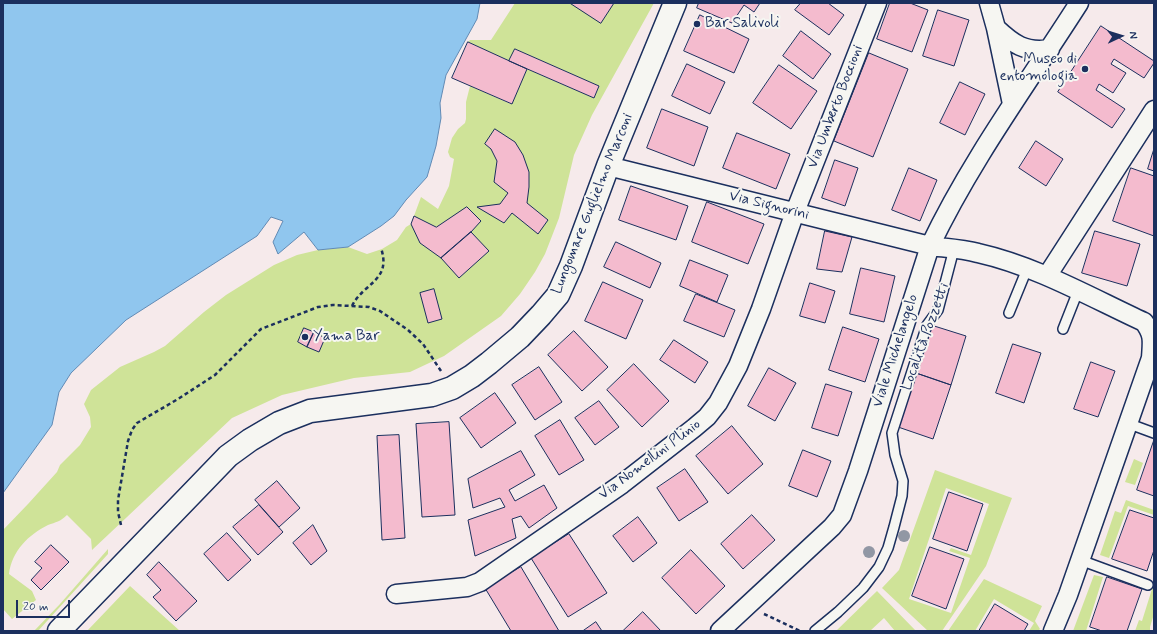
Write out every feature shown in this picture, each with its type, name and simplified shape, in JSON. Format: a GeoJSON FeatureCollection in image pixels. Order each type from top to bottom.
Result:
{"type":"FeatureCollection","features":[{"type":"Feature","properties":{"kind":"street","name":"Lungomare Guglielmo Marconi"},"geometry":{"type":"LineString","coordinates":[[59,631],[228,456],[250,440],[279,423],[310,411],[432,395],[452,388],[472,376],[520,337],[558,295],[608,166],[675,3]]}},
{"type":"Feature","properties":{"kind":"street","name":"Via Umberto Boccioni"},"geometry":{"type":"LineString","coordinates":[[796,212],[877,3]]}},
{"type":"Feature","properties":{"kind":"street"},"geometry":{"type":"LineString","coordinates":[[989,3],[996,28],[1012,104]]}},
{"type":"Feature","properties":{"kind":"street","name":"Viale Michelangelo"},"geometry":{"type":"LineString","coordinates":[[720,631],[832,527],[842,515],[858,471],[930,246],[944,216],[1012,104],[1050,49],[1079,3]]}},
{"type":"Feature","properties":{"kind":"street"},"geometry":{"type":"LineString","coordinates":[[996,28],[1007,38],[1028,49],[1050,49]]}},
{"type":"Feature","properties":{"kind":"street"},"geometry":{"type":"LineString","coordinates":[[1047,276],[1154,110]]}},
{"type":"Feature","properties":{"kind":"street","name":"Via Signorini"},"geometry":{"type":"LineString","coordinates":[[608,166],[930,246]]}},
{"type":"Feature","properties":{"kind":"street","name":"Via Nomellini Plinio"},"geometry":{"type":"LineString","coordinates":[[396,594],[467,587],[480,582],[622,484],[707,417],[718,403],[738,366],[762,309],[796,212]]}},
{"type":"Feature","properties":{"kind":"street"},"geometry":{"type":"LineString","coordinates":[[930,246],[989,256],[1047,276],[1144,322],[1152,328],[1151,358],[1068,595],[1053,631]]}},
{"type":"Feature","properties":{"kind":"lane","name":"Località Pozzetti"},"geometry":{"type":"LineString","coordinates":[[815,631],[863,588],[879,567],[888,548],[902,496],[903,481],[895,455],[892,433],[927,325],[938,310],[954,249]]}},
{"type":"Feature","properties":{"kind":"lane"},"geometry":{"type":"LineString","coordinates":[[1009,313],[1027,269]]}},
{"type":"Feature","properties":{"kind":"lane"},"geometry":{"type":"LineString","coordinates":[[1063,329],[1078,291]]}},
{"type":"Feature","properties":{"kind":"lane"},"geometry":{"type":"LineString","coordinates":[[1128,423],[1154,433]]}},
{"type":"Feature","properties":{"kind":"lane"},"geometry":{"type":"LineString","coordinates":[[1080,560],[1148,585]]}},
{"type":"Feature","properties":{"kind":"path"},"geometry":{"type":"LineString","coordinates":[[352,306],[359,294],[374,283],[379,276],[382,270],[383,259],[381,248]]}},
{"type":"Feature","properties":{"kind":"path"},"geometry":{"type":"LineString","coordinates":[[122,525],[118,512],[118,500],[128,441],[132,430],[137,423],[215,375],[261,329],[318,307],[333,305],[370,307],[380,311],[408,330],[429,352],[452,388]]}},
{"type":"Feature","properties":{"kind":"path"},"geometry":{"type":"LineString","coordinates":[[758,612],[800,631]]}},
{"type":"Feature","properties":{"kind":"green space"},"geometry":{"type":"Polygon","coordinates":[[[515,3],[654,3],[592,115],[574,155],[559,218],[545,254],[520,294],[501,316],[444,356],[410,372],[354,378],[282,395],[232,418],[92,550],[91,539],[67,515],[41,529],[28,539],[17,551],[11,566],[9,574],[32,591],[36,600],[12,619],[3,609],[3,530],[57,472],[60,465],[80,445],[91,427],[90,417],[84,404],[91,390],[120,367],[165,346],[226,295],[274,265],[297,255],[318,250],[348,247],[367,254],[382,249],[397,240],[406,227],[411,224],[421,197],[438,209],[449,186],[454,159],[450,157],[448,152],[452,138],[458,129],[465,123],[466,102],[470,86],[511,104],[527,69],[594,98],[599,86],[515,49],[509,61],[468,42],[470,40],[491,40],[515,3]]]}},
{"type":"Feature","properties":{"kind":"green space"},"geometry":{"type":"Polygon","coordinates":[[[1134,459],[1143,463],[1135,485],[1125,482],[1134,459]]]}},
{"type":"Feature","properties":{"kind":"green space"},"geometry":{"type":"Polygon","coordinates":[[[935,470],[1012,498],[986,566],[942,631],[928,631],[882,588],[899,570],[935,470]],[[946,488],[909,599],[951,613],[970,558],[949,551],[951,548],[971,555],[989,504],[946,488]]]}},
{"type":"Feature","properties":{"kind":"green space"},"geometry":{"type":"Polygon","coordinates":[[[1126,500],[1154,510],[1154,515],[1128,506],[1109,558],[1100,555],[1115,511],[1121,513],[1126,500]]]}},
{"type":"Feature","properties":{"kind":"green space"},"geometry":{"type":"Polygon","coordinates":[[[108,549],[108,554],[38,631],[34,631],[60,604],[108,549]]]}},
{"type":"Feature","properties":{"kind":"green space"},"geometry":{"type":"Polygon","coordinates":[[[1094,575],[1103,577],[1086,631],[1073,631],[1094,575]]]}},
{"type":"Feature","properties":{"kind":"green space"},"geometry":{"type":"Polygon","coordinates":[[[984,579],[1042,606],[1035,621],[1040,629],[1038,631],[1029,631],[1034,623],[994,599],[975,631],[948,631],[984,579]]]}},
{"type":"Feature","properties":{"kind":"green space"},"geometry":{"type":"Polygon","coordinates":[[[130,586],[180,631],[87,631],[130,586]]]}},
{"type":"Feature","properties":{"kind":"green space"},"geometry":{"type":"Polygon","coordinates":[[[1152,589],[1154,589],[1154,614],[1150,631],[1135,631],[1139,620],[1142,621],[1152,589]]]}},
{"type":"Feature","properties":{"kind":"green space"},"geometry":{"type":"Polygon","coordinates":[[[877,591],[916,631],[895,631],[884,618],[870,631],[836,631],[877,591]]]}},
{"type":"Feature","properties":{"kind":"water"},"geometry":{"type":"Polygon","coordinates":[[[3,3],[480,3],[477,19],[446,75],[440,103],[441,118],[436,146],[427,177],[394,216],[348,247],[318,250],[304,232],[278,254],[273,242],[283,221],[271,217],[257,236],[126,320],[71,373],[59,392],[52,425],[3,493],[3,3]]]}},
{"type":"Feature","properties":{"kind":"building"},"geometry":{"type":"Polygon","coordinates":[[[570,3],[614,3],[601,23],[570,3]]]}},
{"type":"Feature","properties":{"kind":"building"},"geometry":{"type":"Polygon","coordinates":[[[699,3],[760,3],[754,12],[744,5],[732,23],[697,8],[699,3]]]}},
{"type":"Feature","properties":{"kind":"building"},"geometry":{"type":"Polygon","coordinates":[[[801,3],[828,3],[844,15],[829,35],[795,10],[801,3]]]}},
{"type":"Feature","properties":{"kind":"building"},"geometry":{"type":"Polygon","coordinates":[[[890,3],[910,3],[928,10],[912,52],[877,39],[890,3]]]}},
{"type":"Feature","properties":{"kind":"building"},"geometry":{"type":"Polygon","coordinates":[[[938,10],[969,20],[954,66],[923,56],[938,10]]]}},
{"type":"Feature","properties":{"kind":"building"},"geometry":{"type":"Polygon","coordinates":[[[700,15],[749,39],[734,73],[684,51],[700,15]]]}},
{"type":"Feature","properties":{"kind":"building"},"geometry":{"type":"Polygon","coordinates":[[[1101,26],[1154,61],[1144,78],[1114,59],[1111,64],[1126,73],[1113,93],[1099,84],[1096,90],[1125,109],[1112,128],[1058,92],[1101,26]]]}},
{"type":"Feature","properties":{"kind":"building"},"geometry":{"type":"Polygon","coordinates":[[[801,31],[831,54],[813,79],[783,56],[801,31]]]}},
{"type":"Feature","properties":{"kind":"building"},"geometry":{"type":"Polygon","coordinates":[[[468,42],[527,69],[512,104],[452,78],[468,42]]]}},
{"type":"Feature","properties":{"kind":"building"},"geometry":{"type":"Polygon","coordinates":[[[515,49],[599,86],[594,98],[509,61],[515,49]]]}},
{"type":"Feature","properties":{"kind":"building"},"geometry":{"type":"Polygon","coordinates":[[[869,53],[908,69],[873,157],[834,141],[869,53]]]}},
{"type":"Feature","properties":{"kind":"building"},"geometry":{"type":"Polygon","coordinates":[[[687,64],[725,82],[710,114],[672,96],[687,64]]]}},
{"type":"Feature","properties":{"kind":"building"},"geometry":{"type":"Polygon","coordinates":[[[779,65],[817,91],[791,129],[753,103],[779,65]]]}},
{"type":"Feature","properties":{"kind":"building"},"geometry":{"type":"Polygon","coordinates":[[[960,82],[985,94],[965,135],[940,123],[960,82]]]}},
{"type":"Feature","properties":{"kind":"building"},"geometry":{"type":"Polygon","coordinates":[[[662,109],[708,127],[694,166],[647,148],[662,109]]]}},
{"type":"Feature","properties":{"kind":"building"},"geometry":{"type":"Polygon","coordinates":[[[495,129],[515,142],[523,155],[529,172],[527,203],[548,220],[538,234],[512,213],[504,223],[477,207],[500,204],[508,193],[494,182],[497,161],[491,149],[485,144],[495,129]]]}},
{"type":"Feature","properties":{"kind":"building"},"geometry":{"type":"Polygon","coordinates":[[[737,133],[790,154],[776,189],[723,168],[737,133]]]}},
{"type":"Feature","properties":{"kind":"building"},"geometry":{"type":"Polygon","coordinates":[[[1036,141],[1063,159],[1046,186],[1019,168],[1036,141]]]}},
{"type":"Feature","properties":{"kind":"building"},"geometry":{"type":"Polygon","coordinates":[[[1154,149],[1154,171],[1148,169],[1154,149]]]}},
{"type":"Feature","properties":{"kind":"building"},"geometry":{"type":"Polygon","coordinates":[[[835,160],[858,168],[845,206],[822,198],[835,160]]]}},
{"type":"Feature","properties":{"kind":"building"},"geometry":{"type":"Polygon","coordinates":[[[909,168],[937,180],[920,221],[892,210],[909,168]]]}},
{"type":"Feature","properties":{"kind":"building"},"geometry":{"type":"Polygon","coordinates":[[[1131,168],[1154,176],[1154,236],[1113,221],[1131,168]]]}},
{"type":"Feature","properties":{"kind":"building"},"geometry":{"type":"Polygon","coordinates":[[[631,186],[688,206],[676,240],[619,220],[631,186]]]}},
{"type":"Feature","properties":{"kind":"building"},"geometry":{"type":"Polygon","coordinates":[[[707,202],[764,224],[748,264],[692,242],[707,202]]]}},
{"type":"Feature","properties":{"kind":"building"},"geometry":{"type":"Polygon","coordinates":[[[467,207],[481,221],[471,232],[441,258],[420,243],[411,224],[414,216],[436,227],[467,207]]]}},
{"type":"Feature","properties":{"kind":"building"},"geometry":{"type":"Polygon","coordinates":[[[825,231],[852,237],[842,272],[817,269],[825,231]]]}},
{"type":"Feature","properties":{"kind":"building"},"geometry":{"type":"Polygon","coordinates":[[[1095,231],[1140,244],[1127,286],[1082,273],[1095,231]]]}},
{"type":"Feature","properties":{"kind":"building"},"geometry":{"type":"Polygon","coordinates":[[[471,232],[489,251],[459,278],[441,258],[471,232]]]}},
{"type":"Feature","properties":{"kind":"building"},"geometry":{"type":"Polygon","coordinates":[[[616,242],[661,263],[650,288],[604,267],[616,242]]]}},
{"type":"Feature","properties":{"kind":"building"},"geometry":{"type":"Polygon","coordinates":[[[690,260],[728,275],[717,302],[680,286],[690,260]]]}},
{"type":"Feature","properties":{"kind":"building"},"geometry":{"type":"Polygon","coordinates":[[[861,268],[895,276],[884,322],[850,314],[861,268]]]}},
{"type":"Feature","properties":{"kind":"building"},"geometry":{"type":"Polygon","coordinates":[[[603,282],[643,300],[626,339],[585,321],[603,282]]]}},
{"type":"Feature","properties":{"kind":"building"},"geometry":{"type":"Polygon","coordinates":[[[810,283],[835,291],[825,323],[800,316],[810,283]]]}},
{"type":"Feature","properties":{"kind":"building"},"geometry":{"type":"Polygon","coordinates":[[[434,289],[442,319],[428,323],[420,293],[434,289]]]}},
{"type":"Feature","properties":{"kind":"building"},"geometry":{"type":"Polygon","coordinates":[[[696,294],[735,310],[724,337],[684,321],[696,294]]]}},
{"type":"Feature","properties":{"kind":"building"},"geometry":{"type":"Polygon","coordinates":[[[931,325],[966,336],[951,385],[916,373],[931,325]]]}},
{"type":"Feature","properties":{"kind":"building"},"geometry":{"type":"Polygon","coordinates":[[[843,327],[879,339],[865,382],[829,370],[843,327]]]}},
{"type":"Feature","properties":{"kind":"building"},"geometry":{"type":"Polygon","coordinates":[[[304,328],[314,332],[307,347],[298,342],[304,328]]]}},
{"type":"Feature","properties":{"kind":"building"},"geometry":{"type":"Polygon","coordinates":[[[574,331],[608,367],[582,391],[548,355],[574,331]]]}},
{"type":"Feature","properties":{"kind":"building"},"geometry":{"type":"Polygon","coordinates":[[[314,332],[325,338],[319,352],[307,347],[314,332]]]}},
{"type":"Feature","properties":{"kind":"building"},"geometry":{"type":"Polygon","coordinates":[[[674,340],[708,362],[695,383],[660,360],[674,340]]]}},
{"type":"Feature","properties":{"kind":"building"},"geometry":{"type":"Polygon","coordinates":[[[1013,344],[1041,353],[1024,403],[996,393],[1013,344]]]}},
{"type":"Feature","properties":{"kind":"building"},"geometry":{"type":"Polygon","coordinates":[[[1091,362],[1115,371],[1098,417],[1074,409],[1091,362]]]}},
{"type":"Feature","properties":{"kind":"building"},"geometry":{"type":"Polygon","coordinates":[[[634,364],[669,401],[642,427],[607,390],[634,364]]]}},
{"type":"Feature","properties":{"kind":"building"},"geometry":{"type":"Polygon","coordinates":[[[539,367],[562,402],[535,420],[512,385],[539,367]]]}},
{"type":"Feature","properties":{"kind":"building"},"geometry":{"type":"Polygon","coordinates":[[[769,368],[796,383],[775,421],[748,406],[769,368]]]}},
{"type":"Feature","properties":{"kind":"building"},"geometry":{"type":"Polygon","coordinates":[[[916,373],[951,385],[933,439],[898,427],[916,373]]]}},
{"type":"Feature","properties":{"kind":"building"},"geometry":{"type":"Polygon","coordinates":[[[826,384],[852,392],[838,436],[812,428],[826,384]]]}},
{"type":"Feature","properties":{"kind":"building"},"geometry":{"type":"Polygon","coordinates":[[[495,393],[516,423],[481,448],[460,418],[495,393]]]}},
{"type":"Feature","properties":{"kind":"building"},"geometry":{"type":"Polygon","coordinates":[[[599,401],[619,427],[595,445],[575,418],[599,401]]]}},
{"type":"Feature","properties":{"kind":"building"},"geometry":{"type":"Polygon","coordinates":[[[560,420],[584,460],[559,475],[535,436],[560,420]]]}},
{"type":"Feature","properties":{"kind":"building"},"geometry":{"type":"Polygon","coordinates":[[[449,422],[455,515],[422,517],[416,424],[449,422]]]}},
{"type":"Feature","properties":{"kind":"building"},"geometry":{"type":"Polygon","coordinates":[[[732,426],[763,464],[728,494],[696,456],[732,426]]]}},
{"type":"Feature","properties":{"kind":"building"},"geometry":{"type":"Polygon","coordinates":[[[399,435],[405,538],[382,540],[377,436],[399,435]]]}},
{"type":"Feature","properties":{"kind":"building"},"geometry":{"type":"Polygon","coordinates":[[[1154,440],[1154,496],[1137,490],[1154,440]]]}},
{"type":"Feature","properties":{"kind":"building"},"geometry":{"type":"Polygon","coordinates":[[[803,450],[831,461],[817,497],[789,486],[803,450]]]}},
{"type":"Feature","properties":{"kind":"building"},"geometry":{"type":"Polygon","coordinates":[[[521,451],[535,475],[509,490],[515,501],[544,485],[557,508],[529,528],[521,516],[512,519],[516,538],[475,556],[468,520],[505,507],[500,498],[473,508],[468,479],[521,451]]]}},
{"type":"Feature","properties":{"kind":"building"},"geometry":{"type":"Polygon","coordinates":[[[685,469],[708,502],[679,521],[657,488],[685,469]]]}},
{"type":"Feature","properties":{"kind":"building"},"geometry":{"type":"Polygon","coordinates":[[[277,481],[300,508],[279,527],[255,500],[277,481]]]}},
{"type":"Feature","properties":{"kind":"building"},"geometry":{"type":"Polygon","coordinates":[[[949,492],[983,504],[967,551],[933,539],[949,492]]]}},
{"type":"Feature","properties":{"kind":"building"},"geometry":{"type":"Polygon","coordinates":[[[259,505],[283,532],[258,555],[233,527],[259,505]]]}},
{"type":"Feature","properties":{"kind":"building"},"geometry":{"type":"Polygon","coordinates":[[[1130,510],[1154,518],[1154,550],[1147,571],[1112,559],[1130,510]]]}},
{"type":"Feature","properties":{"kind":"building"},"geometry":{"type":"Polygon","coordinates":[[[752,515],[775,540],[743,569],[721,544],[752,515]]]}},
{"type":"Feature","properties":{"kind":"building"},"geometry":{"type":"Polygon","coordinates":[[[638,517],[657,543],[633,562],[613,536],[638,517]]]}},
{"type":"Feature","properties":{"kind":"building"},"geometry":{"type":"Polygon","coordinates":[[[313,525],[327,551],[311,565],[293,543],[313,525]]]}},
{"type":"Feature","properties":{"kind":"building"},"geometry":{"type":"Polygon","coordinates":[[[227,533],[251,560],[228,581],[204,554],[227,533]]]}},
{"type":"Feature","properties":{"kind":"building"},"geometry":{"type":"Polygon","coordinates":[[[569,534],[607,593],[568,617],[531,558],[569,534]]]}},
{"type":"Feature","properties":{"kind":"building"},"geometry":{"type":"Polygon","coordinates":[[[51,545],[69,562],[41,590],[31,580],[42,568],[35,562],[51,545]]]}},
{"type":"Feature","properties":{"kind":"building"},"geometry":{"type":"Polygon","coordinates":[[[930,547],[964,559],[946,609],[912,596],[930,547]]]}},
{"type":"Feature","properties":{"kind":"building"},"geometry":{"type":"Polygon","coordinates":[[[691,550],[725,586],[696,614],[662,578],[691,550]]]}},
{"type":"Feature","properties":{"kind":"building"},"geometry":{"type":"Polygon","coordinates":[[[159,562],[197,601],[176,621],[153,597],[161,590],[147,575],[159,562]]]}},
{"type":"Feature","properties":{"kind":"building"},"geometry":{"type":"Polygon","coordinates":[[[521,567],[559,631],[511,631],[485,588],[521,567]]]}},
{"type":"Feature","properties":{"kind":"building"},"geometry":{"type":"Polygon","coordinates":[[[1107,577],[1142,589],[1127,631],[1102,631],[1090,627],[1107,577]]]}},
{"type":"Feature","properties":{"kind":"building"},"geometry":{"type":"Polygon","coordinates":[[[995,604],[1028,624],[1024,631],[979,631],[995,604]]]}},
{"type":"Feature","properties":{"kind":"building"},"geometry":{"type":"Polygon","coordinates":[[[643,612],[661,631],[623,631],[643,612]]]}},
{"type":"Feature","properties":{"kind":"building"},"geometry":{"type":"Polygon","coordinates":[[[596,622],[602,631],[583,631],[596,622]]]}},
{"type":"Feature","properties":{"kind":"place","name":"Bar Salivoli"},"geometry":{"type":"Point","coordinates":[697,24]}},
{"type":"Feature","properties":{"kind":"place","name":"Museo di entomologia"},"geometry":{"type":"Point","coordinates":[1085,69]}},
{"type":"Feature","properties":{"kind":"place","name":"Yama Bar"},"geometry":{"type":"Point","coordinates":[305,337]}}]}
